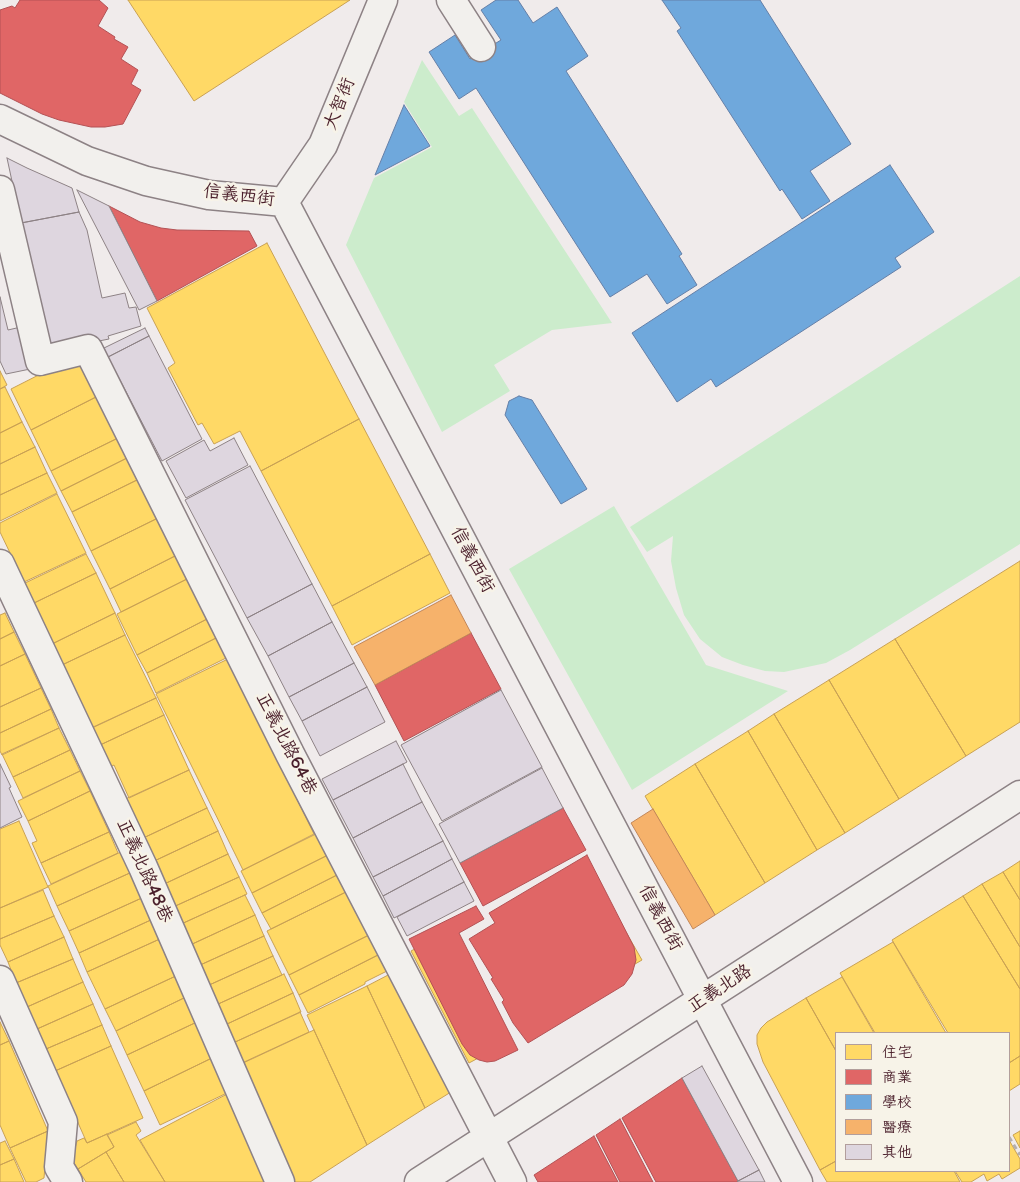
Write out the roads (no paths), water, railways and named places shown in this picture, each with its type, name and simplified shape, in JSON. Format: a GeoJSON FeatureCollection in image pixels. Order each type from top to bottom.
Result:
{"type":"FeatureCollection","features":[{"type":"Feature","properties":{"kind":"street","name":"大智街"},"geometry":{"type":"LineString","coordinates":[[284,202],[323,145],[383,0]]}},
{"type":"Feature","properties":{"kind":"street"},"geometry":{"type":"LineString","coordinates":[[451,0],[481,47]]}},
{"type":"Feature","properties":{"kind":"street","name":"信義西街"},"geometry":{"type":"LineString","coordinates":[[0,119],[87,161],[146,181],[209,195],[284,202],[798,1182]]}},
{"type":"Feature","properties":{"kind":"street","name":"正義北路64巷"},"geometry":{"type":"LineString","coordinates":[[0,190],[40,361],[88,349],[290,754],[512,1182]]}},
{"type":"Feature","properties":{"kind":"street","name":"正義北路48巷"},"geometry":{"type":"LineString","coordinates":[[0,564],[143,867],[280,1182]]}},
{"type":"Feature","properties":{"kind":"street","name":"正義北路"},"geometry":{"type":"LineString","coordinates":[[419,1182],[1020,795]]}},
{"type":"Feature","properties":{"kind":"street"},"geometry":{"type":"LineString","coordinates":[[0,980],[63,1122],[59,1167],[68,1182]]}}]}
